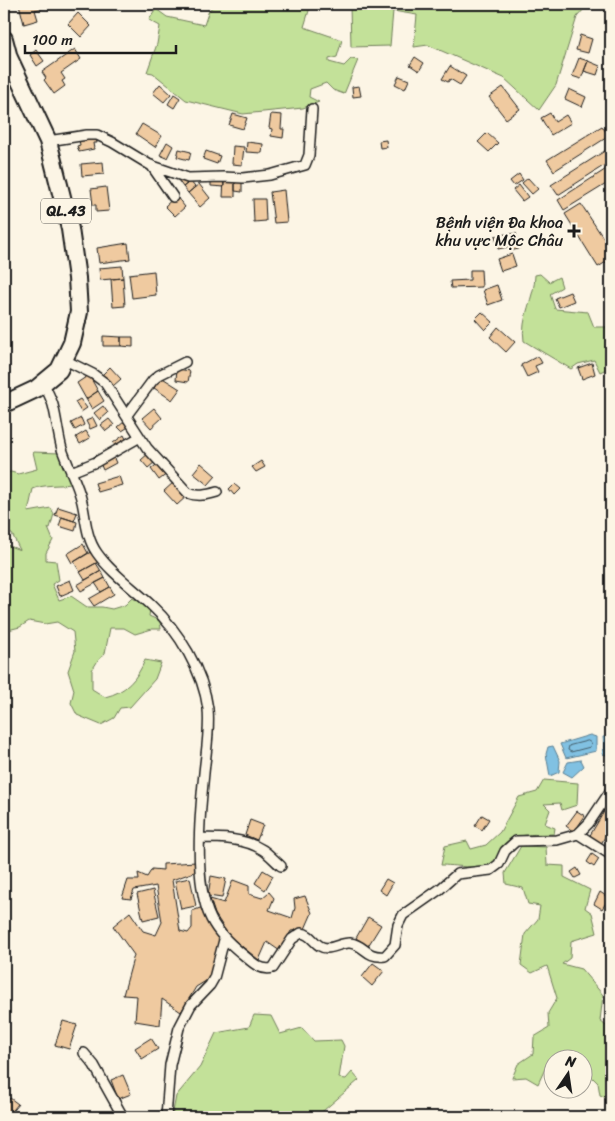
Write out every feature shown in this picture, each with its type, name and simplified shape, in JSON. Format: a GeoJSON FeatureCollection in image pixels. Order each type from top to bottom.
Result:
{"type":"FeatureCollection","features":[{"type":"Feature","properties":{"kind":"highway","name":"QL.43"},"geometry":{"type":"LineString","coordinates":[[4,39],[9,58],[48,142],[70,229],[78,287],[79,312],[72,343],[59,370],[44,384],[4,404]]}},
{"type":"Feature","properties":{"kind":"street"},"geometry":{"type":"LineString","coordinates":[[48,142],[96,135],[112,142],[150,165],[188,178],[243,178],[270,175],[305,164],[309,155],[312,109]]}},
{"type":"Feature","properties":{"kind":"street"},"geometry":{"type":"LineString","coordinates":[[150,165],[172,197]]}},
{"type":"Feature","properties":{"kind":"street"},"geometry":{"type":"LineString","coordinates":[[65,360],[99,378],[127,415],[147,448],[188,493],[204,496],[217,492]]}},
{"type":"Feature","properties":{"kind":"street"},"geometry":{"type":"LineString","coordinates":[[127,415],[153,380],[184,362]]}},
{"type":"Feature","properties":{"kind":"street"},"geometry":{"type":"LineString","coordinates":[[44,384],[53,404],[59,440],[82,501],[90,539],[96,552],[127,585],[152,606],[185,648],[199,676],[207,707],[209,725],[200,814],[203,892],[210,918],[224,940],[255,964],[266,970],[273,968],[292,939],[302,933],[306,934],[321,947],[330,948],[347,942],[356,945],[371,956],[385,956],[395,945],[398,925],[403,915],[440,889],[457,874],[491,870],[499,864],[505,851],[516,841],[557,840],[578,834],[589,823],[611,790]]}},
{"type":"Feature","properties":{"kind":"street"},"geometry":{"type":"LineString","coordinates":[[71,472],[96,462],[140,436]]}},
{"type":"Feature","properties":{"kind":"street"},"geometry":{"type":"LineString","coordinates":[[578,834],[611,856]]}},
{"type":"Feature","properties":{"kind":"street"},"geometry":{"type":"LineString","coordinates":[[200,838],[219,838],[245,842],[264,851],[280,866]]}},
{"type":"Feature","properties":{"kind":"street"},"geometry":{"type":"LineString","coordinates":[[166,1117],[170,1065],[179,1028],[192,1005],[214,978],[224,940]]}},
{"type":"Feature","properties":{"kind":"street"},"geometry":{"type":"LineString","coordinates":[[84,1053],[94,1065],[123,1117]]}},
{"type":"Feature","properties":{"kind":"green space"},"geometry":{"type":"Polygon","coordinates":[[[216,4],[311,4],[304,27],[342,40],[337,57],[329,59],[329,62],[344,66],[351,59],[358,60],[344,94],[333,90],[326,83],[310,89],[309,97],[319,102],[303,108],[243,114],[186,100],[153,73],[147,72],[157,44],[160,26],[149,20],[156,9],[167,17],[204,25],[209,10],[216,4]]]}},
{"type":"Feature","properties":{"kind":"green space"},"geometry":{"type":"Polygon","coordinates":[[[337,4],[581,4],[584,9],[577,17],[556,85],[539,110],[504,78],[428,45],[414,47],[417,15],[393,11],[390,46],[351,47],[350,6],[337,4]]]}},
{"type":"Feature","properties":{"kind":"green space"},"geometry":{"type":"Polygon","coordinates":[[[540,274],[549,282],[559,277],[562,287],[550,294],[555,309],[588,312],[594,327],[611,327],[611,357],[608,358],[611,367],[600,372],[594,360],[578,364],[571,369],[524,341],[524,324],[533,291],[535,275],[540,274]]]}},
{"type":"Feature","properties":{"kind":"green space"},"geometry":{"type":"Polygon","coordinates":[[[33,452],[60,453],[71,484],[33,489],[28,512],[51,508],[54,514],[50,528],[48,528],[53,540],[46,553],[46,560],[56,561],[59,580],[52,584],[59,600],[71,596],[87,607],[112,609],[125,605],[132,598],[145,604],[150,609],[149,616],[160,621],[161,629],[152,629],[135,634],[124,628],[110,628],[105,653],[92,670],[92,689],[105,697],[112,695],[130,684],[145,660],[161,663],[155,679],[130,707],[120,708],[114,718],[101,725],[77,715],[71,703],[74,690],[68,671],[75,651],[73,632],[57,622],[45,624],[29,621],[20,627],[4,631],[4,544],[20,550],[12,534],[4,533],[4,473],[18,474],[37,469],[33,452]]]}},
{"type":"Feature","properties":{"kind":"green space"},"geometry":{"type":"Polygon","coordinates":[[[544,780],[578,783],[577,805],[562,810],[560,803],[544,804],[550,810],[545,824],[555,828],[554,834],[530,835],[509,840],[503,845],[494,863],[487,867],[441,865],[445,846],[467,841],[471,849],[486,845],[500,832],[519,797],[537,792],[544,780]]]}},
{"type":"Feature","properties":{"kind":"green space"},"geometry":{"type":"Polygon","coordinates":[[[521,846],[546,847],[547,865],[564,866],[564,877],[590,890],[585,908],[592,913],[597,933],[571,941],[570,958],[562,964],[581,969],[603,995],[600,1021],[610,1029],[611,1100],[600,1095],[598,1083],[592,1077],[592,1048],[542,1048],[542,1075],[538,1084],[526,1077],[512,1078],[518,1064],[533,1054],[534,1037],[549,1028],[548,1013],[557,998],[547,966],[532,973],[521,965],[525,934],[538,919],[540,906],[528,904],[523,888],[506,884],[505,873],[521,846]]]}},
{"type":"Feature","properties":{"kind":"green space"},"geometry":{"type":"Polygon","coordinates":[[[254,1015],[271,1016],[280,1034],[302,1028],[314,1041],[341,1040],[344,1046],[339,1078],[346,1079],[352,1072],[359,1080],[316,1117],[172,1117],[176,1096],[200,1067],[216,1033],[249,1027],[254,1015]]]}},
{"type":"Feature","properties":{"kind":"water"},"geometry":{"type":"Polygon","coordinates":[[[590,735],[596,737],[596,751],[566,758],[560,744],[590,735]]]}},
{"type":"Feature","properties":{"kind":"water"},"geometry":{"type":"Polygon","coordinates":[[[611,736],[611,756],[602,754],[604,748],[603,737],[611,736]]]}},
{"type":"Feature","properties":{"kind":"water"},"geometry":{"type":"Polygon","coordinates":[[[553,746],[560,761],[559,772],[550,776],[546,754],[548,747],[553,746]]]}},
{"type":"Feature","properties":{"kind":"water"},"geometry":{"type":"Polygon","coordinates":[[[581,760],[584,766],[572,777],[563,772],[568,762],[581,760]]]}},
{"type":"Feature","properties":{"kind":"building"},"geometry":{"type":"Polygon","coordinates":[[[19,4],[48,4],[48,7],[35,10],[38,20],[24,24],[19,4]]]}},
{"type":"Feature","properties":{"kind":"building"},"geometry":{"type":"Polygon","coordinates":[[[78,13],[91,26],[81,37],[68,24],[78,13]]]}},
{"type":"Feature","properties":{"kind":"building"},"geometry":{"type":"Polygon","coordinates":[[[580,35],[592,39],[588,53],[576,50],[580,35]]]}},
{"type":"Feature","properties":{"kind":"building"},"geometry":{"type":"Polygon","coordinates":[[[75,49],[81,59],[61,73],[65,79],[62,81],[65,86],[54,94],[44,80],[46,78],[42,72],[75,49]]]}},
{"type":"Feature","properties":{"kind":"building"},"geometry":{"type":"Polygon","coordinates":[[[36,50],[44,61],[37,66],[30,55],[36,50]]]}},
{"type":"Feature","properties":{"kind":"building"},"geometry":{"type":"Polygon","coordinates":[[[415,57],[424,63],[419,71],[410,65],[415,57]]]}},
{"type":"Feature","properties":{"kind":"building"},"geometry":{"type":"Polygon","coordinates":[[[579,58],[588,61],[581,79],[572,76],[579,58]]]}},
{"type":"Feature","properties":{"kind":"building"},"geometry":{"type":"Polygon","coordinates":[[[588,61],[600,66],[597,75],[584,71],[588,61]]]}},
{"type":"Feature","properties":{"kind":"building"},"geometry":{"type":"Polygon","coordinates":[[[450,66],[466,76],[460,85],[450,79],[448,82],[442,79],[450,66]]]}},
{"type":"Feature","properties":{"kind":"building"},"geometry":{"type":"Polygon","coordinates":[[[399,76],[409,80],[405,89],[395,84],[399,76]]]}},
{"type":"Feature","properties":{"kind":"building"},"geometry":{"type":"Polygon","coordinates":[[[160,84],[171,94],[164,102],[153,93],[160,84]]]}},
{"type":"Feature","properties":{"kind":"building"},"geometry":{"type":"Polygon","coordinates":[[[359,86],[361,96],[353,97],[352,87],[359,86]]]}},
{"type":"Feature","properties":{"kind":"building"},"geometry":{"type":"Polygon","coordinates":[[[503,87],[520,109],[506,119],[489,97],[503,87]]]}},
{"type":"Feature","properties":{"kind":"building"},"geometry":{"type":"Polygon","coordinates":[[[569,89],[586,97],[582,107],[565,99],[569,89]]]}},
{"type":"Feature","properties":{"kind":"building"},"geometry":{"type":"Polygon","coordinates":[[[174,94],[180,98],[174,108],[168,104],[174,94]]]}},
{"type":"Feature","properties":{"kind":"building"},"geometry":{"type":"Polygon","coordinates":[[[550,113],[555,122],[566,115],[571,123],[551,135],[541,118],[550,113]]]}},
{"type":"Feature","properties":{"kind":"building"},"geometry":{"type":"Polygon","coordinates":[[[233,114],[247,118],[243,129],[229,125],[233,114]]]}},
{"type":"Feature","properties":{"kind":"building"},"geometry":{"type":"Polygon","coordinates":[[[271,114],[282,115],[281,129],[284,129],[283,138],[271,136],[272,129],[269,128],[271,114]]]}},
{"type":"Feature","properties":{"kind":"building"},"geometry":{"type":"Polygon","coordinates":[[[142,124],[162,136],[155,147],[136,134],[142,124]]]}},
{"type":"Feature","properties":{"kind":"building"},"geometry":{"type":"Polygon","coordinates":[[[602,126],[609,136],[554,171],[547,160],[602,126]]]}},
{"type":"Feature","properties":{"kind":"building"},"geometry":{"type":"Polygon","coordinates":[[[487,133],[498,143],[489,152],[478,142],[487,133]]]}},
{"type":"Feature","properties":{"kind":"building"},"geometry":{"type":"Polygon","coordinates":[[[96,137],[97,143],[93,143],[94,149],[79,152],[77,146],[80,145],[79,140],[96,137]]]}},
{"type":"Feature","properties":{"kind":"building"},"geometry":{"type":"Polygon","coordinates":[[[386,140],[387,147],[380,148],[379,141],[386,140]]]}},
{"type":"Feature","properties":{"kind":"building"},"geometry":{"type":"Polygon","coordinates":[[[167,142],[173,146],[167,158],[160,155],[167,142]]]}},
{"type":"Feature","properties":{"kind":"building"},"geometry":{"type":"Polygon","coordinates":[[[247,142],[263,144],[262,153],[246,152],[247,142]]]}},
{"type":"Feature","properties":{"kind":"building"},"geometry":{"type":"Polygon","coordinates":[[[233,146],[244,147],[242,165],[232,164],[233,146]]]}},
{"type":"Feature","properties":{"kind":"building"},"geometry":{"type":"Polygon","coordinates":[[[611,147],[611,161],[558,195],[551,185],[611,147]]]}},
{"type":"Feature","properties":{"kind":"building"},"geometry":{"type":"Polygon","coordinates":[[[179,149],[191,152],[189,160],[177,157],[179,149]]]}},
{"type":"Feature","properties":{"kind":"building"},"geometry":{"type":"Polygon","coordinates":[[[206,151],[220,156],[217,164],[203,159],[206,151]]]}},
{"type":"Feature","properties":{"kind":"building"},"geometry":{"type":"Polygon","coordinates":[[[103,162],[104,174],[82,176],[81,164],[103,162]]]}},
{"type":"Feature","properties":{"kind":"building"},"geometry":{"type":"Polygon","coordinates":[[[611,166],[611,181],[564,210],[558,200],[611,166]]]}},
{"type":"Feature","properties":{"kind":"building"},"geometry":{"type":"Polygon","coordinates":[[[519,174],[523,180],[514,186],[510,181],[519,174]]]}},
{"type":"Feature","properties":{"kind":"building"},"geometry":{"type":"Polygon","coordinates":[[[181,177],[187,184],[183,187],[178,180],[181,177]]]}},
{"type":"Feature","properties":{"kind":"building"},"geometry":{"type":"Polygon","coordinates":[[[528,178],[538,189],[532,194],[522,183],[528,178]]]}},
{"type":"Feature","properties":{"kind":"building"},"geometry":{"type":"Polygon","coordinates":[[[224,179],[235,180],[235,197],[223,197],[224,179]]]}},
{"type":"Feature","properties":{"kind":"building"},"geometry":{"type":"Polygon","coordinates":[[[211,180],[224,181],[224,187],[211,186],[211,180]]]}},
{"type":"Feature","properties":{"kind":"building"},"geometry":{"type":"Polygon","coordinates":[[[235,180],[242,180],[242,192],[235,191],[235,180]]]}},
{"type":"Feature","properties":{"kind":"building"},"geometry":{"type":"Polygon","coordinates":[[[190,181],[195,187],[188,193],[183,187],[190,181]]]}},
{"type":"Feature","properties":{"kind":"building"},"geometry":{"type":"Polygon","coordinates":[[[199,184],[210,198],[200,207],[188,193],[199,184]]]}},
{"type":"Feature","properties":{"kind":"building"},"geometry":{"type":"Polygon","coordinates":[[[519,185],[528,197],[522,201],[513,190],[519,185]]]}},
{"type":"Feature","properties":{"kind":"building"},"geometry":{"type":"Polygon","coordinates":[[[106,187],[109,211],[96,212],[91,189],[106,187]]]}},
{"type":"Feature","properties":{"kind":"building"},"geometry":{"type":"Polygon","coordinates":[[[284,190],[287,222],[274,223],[270,192],[284,190]]]}},
{"type":"Feature","properties":{"kind":"building"},"geometry":{"type":"Polygon","coordinates":[[[176,196],[185,207],[175,216],[165,206],[176,196]]]}},
{"type":"Feature","properties":{"kind":"building"},"geometry":{"type":"Polygon","coordinates":[[[253,199],[265,199],[266,221],[254,222],[253,199]]]}},
{"type":"Feature","properties":{"kind":"building"},"geometry":{"type":"Polygon","coordinates":[[[581,204],[604,239],[611,234],[611,259],[598,267],[565,214],[581,204]]]}},
{"type":"Feature","properties":{"kind":"building"},"geometry":{"type":"Polygon","coordinates":[[[516,233],[519,249],[509,251],[506,235],[516,233]]]}},
{"type":"Feature","properties":{"kind":"building"},"geometry":{"type":"Polygon","coordinates":[[[506,234],[508,247],[498,249],[495,236],[506,234]]]}},
{"type":"Feature","properties":{"kind":"building"},"geometry":{"type":"Polygon","coordinates":[[[128,243],[130,259],[99,263],[97,248],[128,243]]]}},
{"type":"Feature","properties":{"kind":"building"},"geometry":{"type":"Polygon","coordinates":[[[512,254],[516,266],[501,271],[497,259],[512,254]]]}},
{"type":"Feature","properties":{"kind":"building"},"geometry":{"type":"Polygon","coordinates":[[[122,266],[123,278],[100,280],[99,268],[122,266]]]}},
{"type":"Feature","properties":{"kind":"building"},"geometry":{"type":"Polygon","coordinates":[[[470,270],[481,270],[482,287],[451,288],[450,281],[470,280],[470,270]]]}},
{"type":"Feature","properties":{"kind":"building"},"geometry":{"type":"Polygon","coordinates":[[[154,271],[156,295],[132,298],[129,274],[154,271]]]}},
{"type":"Feature","properties":{"kind":"building"},"geometry":{"type":"Polygon","coordinates":[[[123,278],[125,306],[113,307],[111,279],[123,278]]]}},
{"type":"Feature","properties":{"kind":"building"},"geometry":{"type":"Polygon","coordinates":[[[497,285],[502,300],[488,305],[483,290],[497,285]]]}},
{"type":"Feature","properties":{"kind":"building"},"geometry":{"type":"Polygon","coordinates":[[[570,292],[574,301],[559,307],[555,298],[570,292]]]}},
{"type":"Feature","properties":{"kind":"building"},"geometry":{"type":"Polygon","coordinates":[[[482,312],[493,322],[485,330],[475,319],[482,312]]]}},
{"type":"Feature","properties":{"kind":"building"},"geometry":{"type":"Polygon","coordinates":[[[498,327],[515,342],[506,352],[490,337],[498,327]]]}},
{"type":"Feature","properties":{"kind":"building"},"geometry":{"type":"Polygon","coordinates":[[[103,336],[121,337],[121,346],[103,346],[103,336]]]}},
{"type":"Feature","properties":{"kind":"building"},"geometry":{"type":"Polygon","coordinates":[[[121,337],[133,337],[133,347],[121,346],[121,337]]]}},
{"type":"Feature","properties":{"kind":"building"},"geometry":{"type":"Polygon","coordinates":[[[538,356],[542,363],[535,366],[538,372],[527,377],[521,365],[538,356]]]}},
{"type":"Feature","properties":{"kind":"building"},"geometry":{"type":"Polygon","coordinates":[[[592,363],[595,374],[582,379],[578,368],[592,363]]]}},
{"type":"Feature","properties":{"kind":"building"},"geometry":{"type":"Polygon","coordinates":[[[110,367],[121,379],[113,386],[102,375],[110,367]]]}},
{"type":"Feature","properties":{"kind":"building"},"geometry":{"type":"Polygon","coordinates":[[[177,369],[190,371],[188,382],[176,380],[177,369]]]}},
{"type":"Feature","properties":{"kind":"building"},"geometry":{"type":"Polygon","coordinates":[[[89,375],[98,391],[86,399],[77,383],[89,375]]]}},
{"type":"Feature","properties":{"kind":"building"},"geometry":{"type":"Polygon","coordinates":[[[161,377],[180,389],[172,400],[154,388],[161,377]]]}},
{"type":"Feature","properties":{"kind":"building"},"geometry":{"type":"Polygon","coordinates":[[[98,391],[104,401],[92,409],[86,399],[98,391]]]}},
{"type":"Feature","properties":{"kind":"building"},"geometry":{"type":"Polygon","coordinates":[[[80,399],[87,408],[81,412],[75,402],[80,399]]]}},
{"type":"Feature","properties":{"kind":"building"},"geometry":{"type":"Polygon","coordinates":[[[103,406],[108,413],[100,420],[94,413],[103,406]]]}},
{"type":"Feature","properties":{"kind":"building"},"geometry":{"type":"Polygon","coordinates":[[[154,408],[162,418],[151,428],[142,418],[154,408]]]}},
{"type":"Feature","properties":{"kind":"building"},"geometry":{"type":"Polygon","coordinates":[[[81,418],[84,425],[75,430],[71,423],[81,418]]]}},
{"type":"Feature","properties":{"kind":"building"},"geometry":{"type":"Polygon","coordinates":[[[93,418],[97,426],[90,429],[86,421],[93,418]]]}},
{"type":"Feature","properties":{"kind":"building"},"geometry":{"type":"Polygon","coordinates":[[[109,419],[114,425],[106,431],[101,425],[109,419]]]}},
{"type":"Feature","properties":{"kind":"building"},"geometry":{"type":"Polygon","coordinates":[[[125,421],[130,426],[122,431],[118,427],[125,421]]]}},
{"type":"Feature","properties":{"kind":"building"},"geometry":{"type":"Polygon","coordinates":[[[86,431],[90,438],[80,444],[76,437],[86,431]]]}},
{"type":"Feature","properties":{"kind":"building"},"geometry":{"type":"Polygon","coordinates":[[[124,435],[127,441],[117,448],[113,443],[124,435]]]}},
{"type":"Feature","properties":{"kind":"building"},"geometry":{"type":"Polygon","coordinates":[[[149,453],[155,462],[148,468],[141,460],[149,453]]]}},
{"type":"Feature","properties":{"kind":"building"},"geometry":{"type":"Polygon","coordinates":[[[113,456],[116,463],[103,470],[100,463],[113,456]]]}},
{"type":"Feature","properties":{"kind":"building"},"geometry":{"type":"Polygon","coordinates":[[[261,461],[265,467],[256,472],[252,467],[261,461]]]}},
{"type":"Feature","properties":{"kind":"building"},"geometry":{"type":"Polygon","coordinates":[[[159,463],[167,474],[159,480],[151,469],[159,463]]]}},
{"type":"Feature","properties":{"kind":"building"},"geometry":{"type":"Polygon","coordinates":[[[201,463],[216,476],[208,485],[193,473],[201,463]]]}},
{"type":"Feature","properties":{"kind":"building"},"geometry":{"type":"Polygon","coordinates":[[[119,476],[122,485],[98,492],[95,483],[119,476]]]}},
{"type":"Feature","properties":{"kind":"building"},"geometry":{"type":"Polygon","coordinates":[[[174,482],[187,496],[177,505],[164,491],[174,482]]]}},
{"type":"Feature","properties":{"kind":"building"},"geometry":{"type":"Polygon","coordinates":[[[234,484],[240,489],[234,495],[229,489],[234,484]]]}},
{"type":"Feature","properties":{"kind":"building"},"geometry":{"type":"Polygon","coordinates":[[[58,507],[77,513],[74,521],[55,515],[58,507]]]}},
{"type":"Feature","properties":{"kind":"building"},"geometry":{"type":"Polygon","coordinates":[[[62,517],[77,522],[75,531],[59,526],[62,517]]]}},
{"type":"Feature","properties":{"kind":"building"},"geometry":{"type":"Polygon","coordinates":[[[83,544],[88,553],[72,563],[67,554],[83,544]]]}},
{"type":"Feature","properties":{"kind":"building"},"geometry":{"type":"Polygon","coordinates":[[[94,550],[100,561],[80,572],[74,562],[94,550]]]}},
{"type":"Feature","properties":{"kind":"building"},"geometry":{"type":"Polygon","coordinates":[[[96,563],[101,571],[85,580],[80,572],[96,563]]]}},
{"type":"Feature","properties":{"kind":"building"},"geometry":{"type":"Polygon","coordinates":[[[101,571],[105,578],[81,591],[77,585],[101,571]]]}},
{"type":"Feature","properties":{"kind":"building"},"geometry":{"type":"Polygon","coordinates":[[[105,578],[110,587],[101,592],[95,583],[105,578]]]}},
{"type":"Feature","properties":{"kind":"building"},"geometry":{"type":"Polygon","coordinates":[[[70,580],[74,590],[60,596],[56,586],[70,580]]]}},
{"type":"Feature","properties":{"kind":"building"},"geometry":{"type":"Polygon","coordinates":[[[110,587],[114,594],[94,606],[89,599],[110,587]]]}},
{"type":"Feature","properties":{"kind":"building"},"geometry":{"type":"Polygon","coordinates":[[[605,810],[611,814],[611,826],[601,844],[589,837],[605,810]]]}},
{"type":"Feature","properties":{"kind":"building"},"geometry":{"type":"Polygon","coordinates":[[[577,811],[585,816],[574,832],[566,826],[577,811]]]}},
{"type":"Feature","properties":{"kind":"building"},"geometry":{"type":"Polygon","coordinates":[[[482,815],[489,819],[482,830],[475,826],[482,815]]]}},
{"type":"Feature","properties":{"kind":"building"},"geometry":{"type":"Polygon","coordinates":[[[250,820],[263,825],[257,840],[245,835],[250,820]]]}},
{"type":"Feature","properties":{"kind":"building"},"geometry":{"type":"Polygon","coordinates":[[[592,854],[599,859],[594,867],[587,862],[592,854]]]}},
{"type":"Feature","properties":{"kind":"building"},"geometry":{"type":"Polygon","coordinates":[[[196,862],[197,871],[172,880],[180,931],[188,933],[192,928],[192,911],[203,907],[206,919],[220,941],[209,979],[196,987],[181,1012],[162,999],[160,1025],[135,1021],[137,996],[123,995],[134,955],[113,926],[130,912],[143,931],[156,935],[162,922],[156,886],[134,890],[131,899],[122,898],[128,880],[139,880],[138,873],[147,877],[152,869],[163,870],[163,864],[196,862]]]}},
{"type":"Feature","properties":{"kind":"building"},"geometry":{"type":"Polygon","coordinates":[[[577,868],[581,875],[575,878],[571,872],[577,868]]]}},
{"type":"Feature","properties":{"kind":"building"},"geometry":{"type":"Polygon","coordinates":[[[263,870],[273,876],[265,890],[255,883],[263,870]]]}},
{"type":"Feature","properties":{"kind":"building"},"geometry":{"type":"Polygon","coordinates":[[[211,876],[226,879],[222,898],[208,896],[211,876]]]}},
{"type":"Feature","properties":{"kind":"building"},"geometry":{"type":"Polygon","coordinates":[[[190,878],[196,906],[181,909],[175,881],[190,878]]]}},
{"type":"Feature","properties":{"kind":"building"},"geometry":{"type":"Polygon","coordinates":[[[386,879],[393,883],[386,895],[379,890],[386,879]]]}},
{"type":"Feature","properties":{"kind":"building"},"geometry":{"type":"Polygon","coordinates":[[[233,880],[249,886],[249,894],[262,898],[269,892],[274,898],[269,910],[292,918],[295,908],[294,899],[305,896],[312,913],[305,929],[291,931],[280,951],[267,942],[259,960],[229,936],[215,914],[210,899],[224,903],[233,880]]]}},
{"type":"Feature","properties":{"kind":"building"},"geometry":{"type":"Polygon","coordinates":[[[153,890],[159,916],[143,920],[137,894],[153,890]]]}},
{"type":"Feature","properties":{"kind":"building"},"geometry":{"type":"Polygon","coordinates":[[[600,892],[609,898],[602,909],[594,904],[600,892]]]}},
{"type":"Feature","properties":{"kind":"building"},"geometry":{"type":"Polygon","coordinates":[[[368,917],[381,925],[368,946],[356,938],[368,917]]]}},
{"type":"Feature","properties":{"kind":"building"},"geometry":{"type":"Polygon","coordinates":[[[373,963],[384,971],[372,986],[362,977],[373,963]]]}},
{"type":"Feature","properties":{"kind":"building"},"geometry":{"type":"Polygon","coordinates":[[[63,1021],[77,1025],[69,1049],[55,1045],[63,1021]]]}},
{"type":"Feature","properties":{"kind":"building"},"geometry":{"type":"Polygon","coordinates":[[[151,1038],[158,1049],[142,1059],[135,1048],[151,1038]]]}},
{"type":"Feature","properties":{"kind":"building"},"geometry":{"type":"Polygon","coordinates":[[[123,1075],[131,1094],[118,1099],[111,1080],[123,1075]]]}},
{"type":"Feature","properties":{"kind":"building"},"geometry":{"type":"Polygon","coordinates":[[[10,1098],[18,1104],[10,1114],[4,1110],[4,1107],[10,1098]]]}},
{"type":"Feature","properties":{"kind":"place","name":"Bệnh viện Đa khoa khu vực Mộc Châu"},"geometry":{"type":"Point","coordinates":[574,231]}}]}
